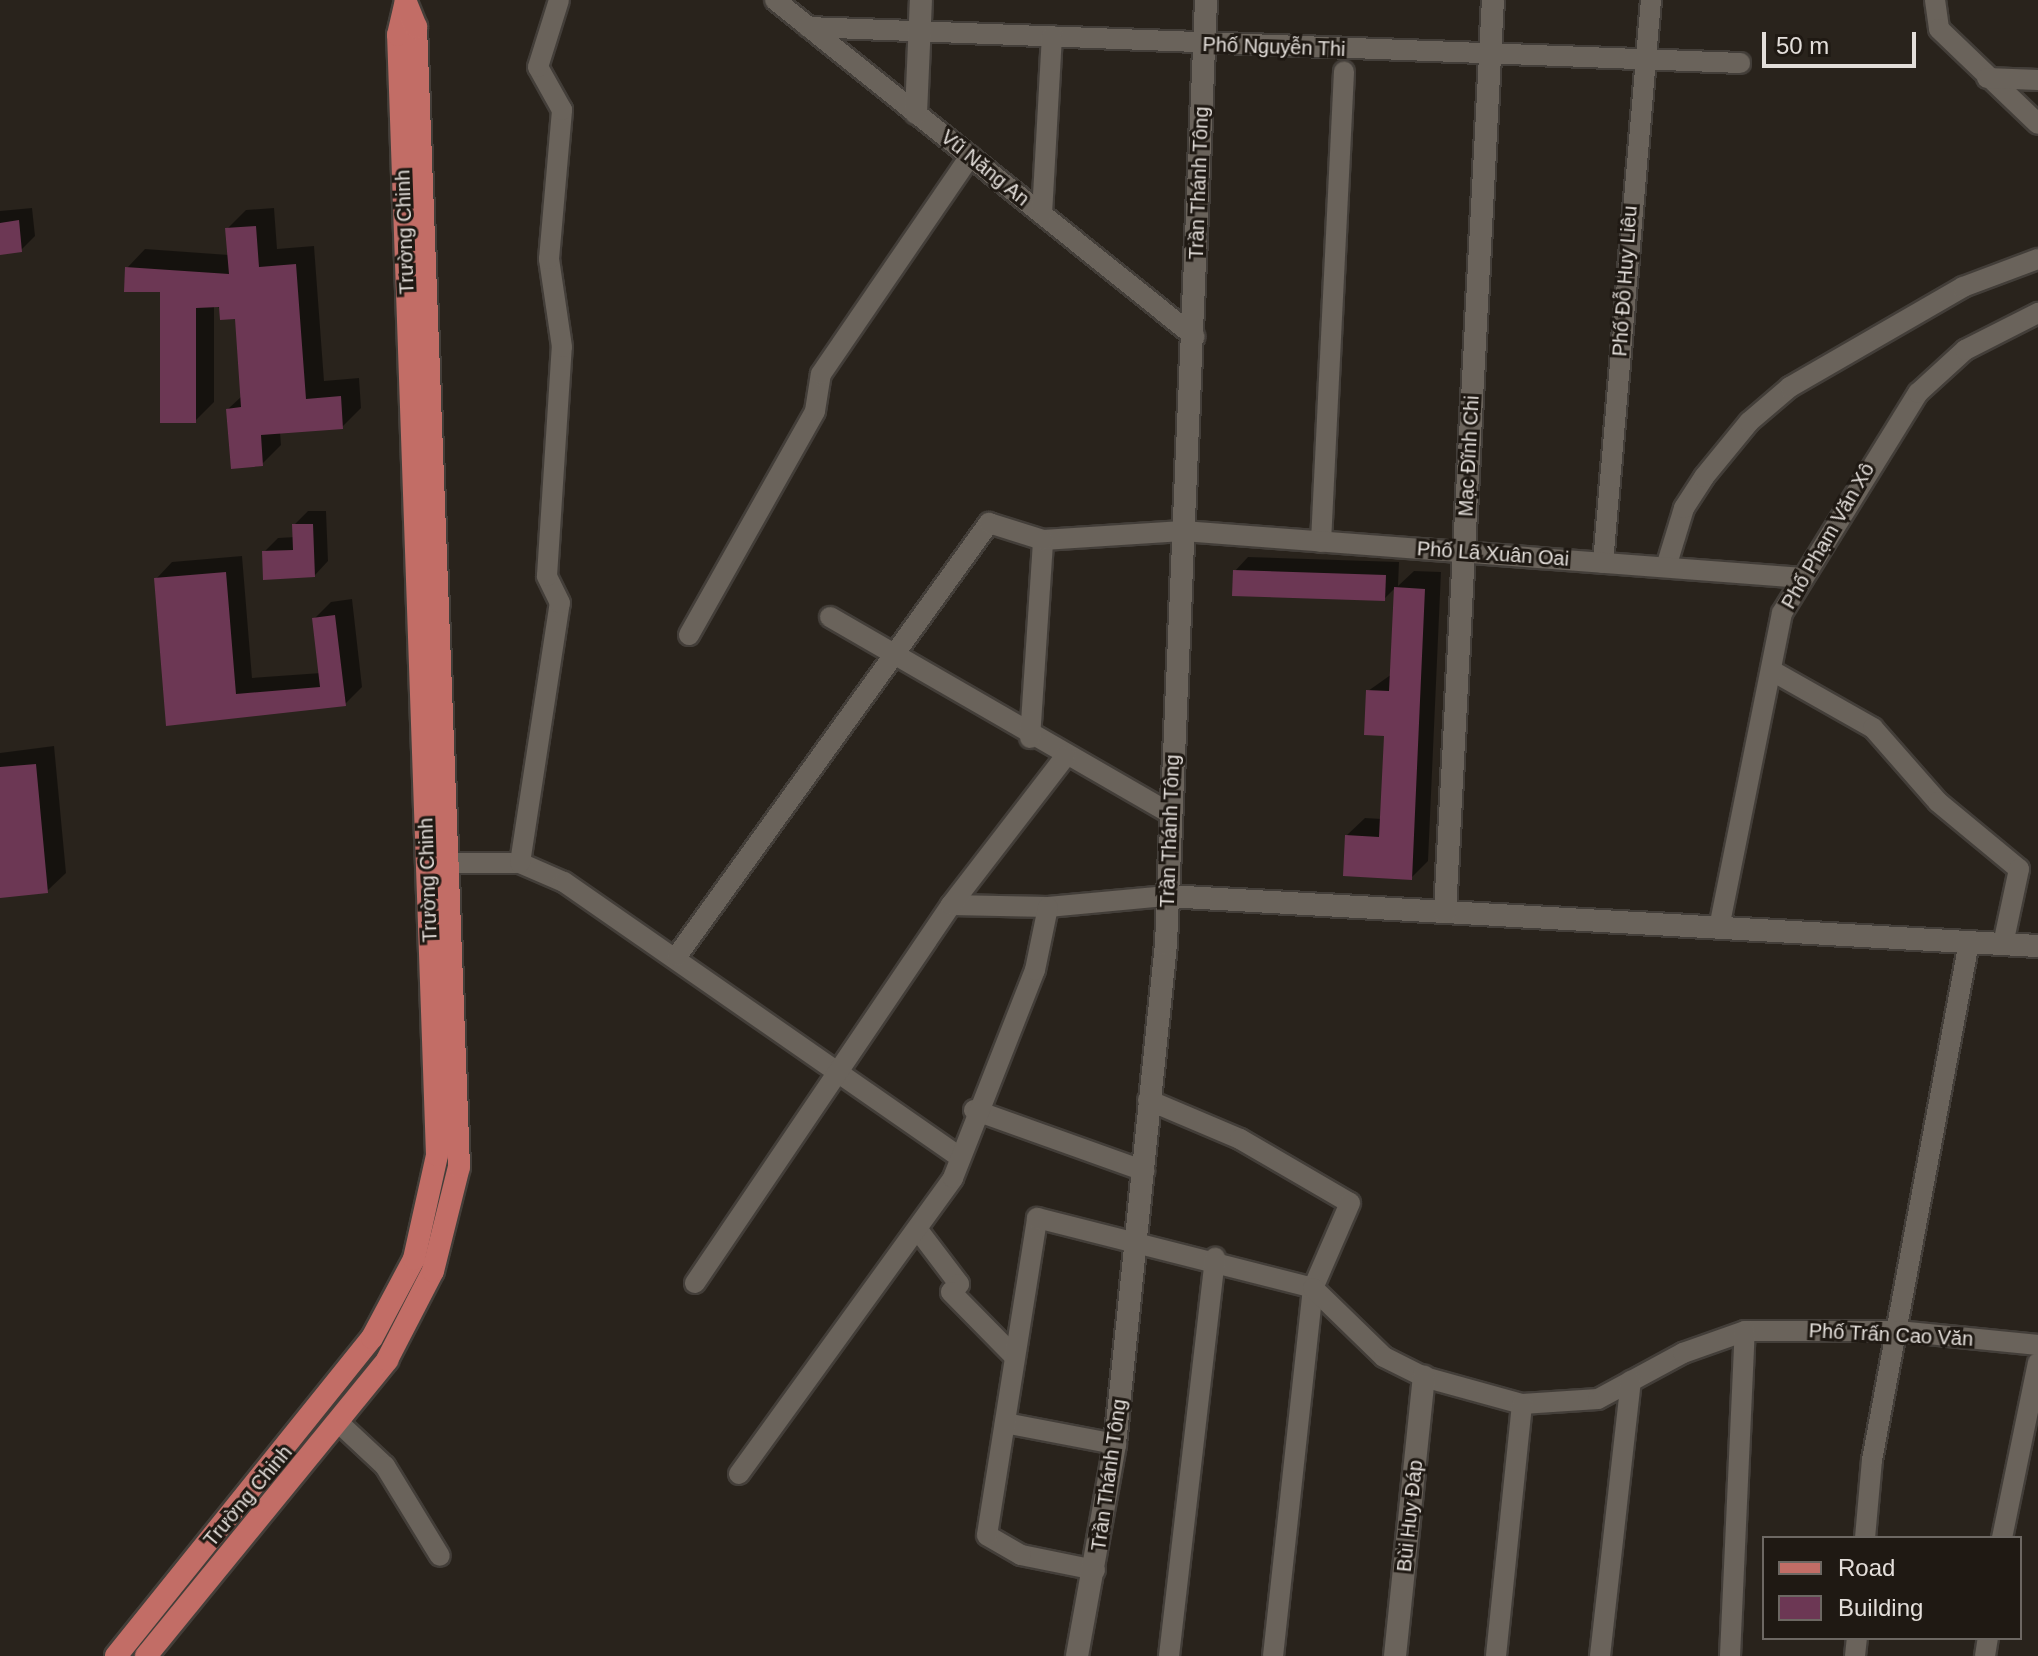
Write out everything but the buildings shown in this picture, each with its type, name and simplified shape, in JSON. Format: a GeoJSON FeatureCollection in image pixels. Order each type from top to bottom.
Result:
{"type":"FeatureCollection","features":[{"type":"Feature","properties":{"kind":"main road","name":"Trường Chinh"},"geometry":{"type":"LineString","coordinates":[[146,1656],[339,1423],[387,1360],[433,1271],[459,1167],[416,27],[406,1]]}},
{"type":"Feature","properties":{"kind":"main road","name":"Trường Chinh"},"geometry":{"type":"LineString","coordinates":[[116,1656],[372,1338],[414,1259],[437,1155],[398,35],[406,1]]}},
{"type":"Feature","properties":{"kind":"street"},"geometry":{"type":"LineString","coordinates":[[520,863],[560,603],[547,576],[562,347],[549,259],[562,110],[538,67],[559,0]]}},
{"type":"Feature","properties":{"kind":"street","name":"Vũ Năng An"},"geometry":{"type":"LineString","coordinates":[[775,0],[1195,337]]}},
{"type":"Feature","properties":{"kind":"street"},"geometry":{"type":"LineString","coordinates":[[916,113],[921,0]]}},
{"type":"Feature","properties":{"kind":"street","name":"Trần Thánh Tông"},"geometry":{"type":"LineString","coordinates":[[1077,1656],[1095,1570],[1115,1444],[1139,1240],[1167,896],[1195,337],[1206,0]]}},
{"type":"Feature","properties":{"kind":"street","name":"Mạc Đĩnh Chi"},"geometry":{"type":"LineString","coordinates":[[1445,912],[1493,0]]}},
{"type":"Feature","properties":{"kind":"street","name":"Phố Đỗ Huy Liêu"},"geometry":{"type":"LineString","coordinates":[[1603,563],[1642,60],[1651,0]]}},
{"type":"Feature","properties":{"kind":"street"},"geometry":{"type":"LineString","coordinates":[[1935,0],[1939,29],[2038,124]]}},
{"type":"Feature","properties":{"kind":"street","name":"Phố Nguyễn Thi"},"geometry":{"type":"LineString","coordinates":[[808,27],[920,27],[1203,45],[1740,63]]}},
{"type":"Feature","properties":{"kind":"street"},"geometry":{"type":"LineString","coordinates":[[1042,214],[1052,36]]}},
{"type":"Feature","properties":{"kind":"street"},"geometry":{"type":"LineString","coordinates":[[1321,542],[1344,72]]}},
{"type":"Feature","properties":{"kind":"street"},"geometry":{"type":"LineString","coordinates":[[1987,78],[2038,80]]}},
{"type":"Feature","properties":{"kind":"street"},"geometry":{"type":"LineString","coordinates":[[689,635],[815,411],[821,374],[970,156]]}},
{"type":"Feature","properties":{"kind":"street"},"geometry":{"type":"LineString","coordinates":[[1666,567],[1684,508],[1704,477],[1749,422],[1790,387],[1963,287],[2038,259]]}},
{"type":"Feature","properties":{"kind":"street","name":"Phố Phạm Văn Xô"},"geometry":{"type":"LineString","coordinates":[[1719,928],[1758,716],[1774,672],[1782,613],[1918,393],[1965,350],[2038,313]]}},
{"type":"Feature","properties":{"kind":"street"},"geometry":{"type":"LineString","coordinates":[[677,956],[989,523],[1043,540],[1030,738]]}},
{"type":"Feature","properties":{"kind":"street","name":"Phố Lã Xuân Oai"},"geometry":{"type":"LineString","coordinates":[[1043,540],[1183,531],[1803,578]]}},
{"type":"Feature","properties":{"kind":"street"},"geometry":{"type":"LineString","coordinates":[[830,617],[893,660],[1170,813]]}},
{"type":"Feature","properties":{"kind":"street"},"geometry":{"type":"LineString","coordinates":[[1774,672],[1873,728],[1938,802],[2019,869],[2003,944]]}},
{"type":"Feature","properties":{"kind":"street"},"geometry":{"type":"LineString","coordinates":[[695,1283],[951,905],[1065,757]]}},
{"type":"Feature","properties":{"kind":"street"},"geometry":{"type":"LineString","coordinates":[[447,863],[520,863],[677,956],[837,1074],[956,1154]]}},
{"type":"Feature","properties":{"kind":"street"},"geometry":{"type":"LineString","coordinates":[[951,905],[1048,907],[1167,896],[2038,946]]}},
{"type":"Feature","properties":{"kind":"street"},"geometry":{"type":"LineString","coordinates":[[739,1474],[953,1178],[956,1154],[1035,970],[1048,907]]}},
{"type":"Feature","properties":{"kind":"street"},"geometry":{"type":"LineString","coordinates":[[1865,1536],[1898,1331],[1969,942]]}},
{"type":"Feature","properties":{"kind":"street"},"geometry":{"type":"LineString","coordinates":[[1148,1100],[1240,1139],[1350,1203],[1313,1288],[1273,1656]]}},
{"type":"Feature","properties":{"kind":"street"},"geometry":{"type":"LineString","coordinates":[[974,1110],[1144,1171]]}},
{"type":"Feature","properties":{"kind":"street"},"geometry":{"type":"LineString","coordinates":[[1095,1570],[1021,1555],[987,1535],[1037,1218],[1215,1258],[1313,1288],[1384,1357],[1424,1377],[1522,1404],[1598,1399],[1631,1381],[1745,1331],[1730,1656]]}},
{"type":"Feature","properties":{"kind":"street"},"geometry":{"type":"LineString","coordinates":[[918,1230],[959,1284],[951,1292],[1013,1355]]}},
{"type":"Feature","properties":{"kind":"street"},"geometry":{"type":"LineString","coordinates":[[1169,1656],[1215,1258]]}},
{"type":"Feature","properties":{"kind":"street","name":"Phố Trấn Cao Văn"},"geometry":{"type":"LineString","coordinates":[[1745,1331],[1898,1331],[2038,1345]]}},
{"type":"Feature","properties":{"kind":"street"},"geometry":{"type":"LineString","coordinates":[[2002,1536],[2038,1363]]}},
{"type":"Feature","properties":{"kind":"street","name":"Bùi Huy Đáp"},"geometry":{"type":"LineString","coordinates":[[1395,1656],[1424,1377]]}},
{"type":"Feature","properties":{"kind":"street"},"geometry":{"type":"LineString","coordinates":[[1600,1656],[1631,1381]]}},
{"type":"Feature","properties":{"kind":"street"},"geometry":{"type":"LineString","coordinates":[[1496,1656],[1522,1404]]}},
{"type":"Feature","properties":{"kind":"street"},"geometry":{"type":"LineString","coordinates":[[339,1423],[385,1466],[440,1556]]}},
{"type":"Feature","properties":{"kind":"street"},"geometry":{"type":"LineString","coordinates":[[1005,1423],[1115,1444]]}}]}
